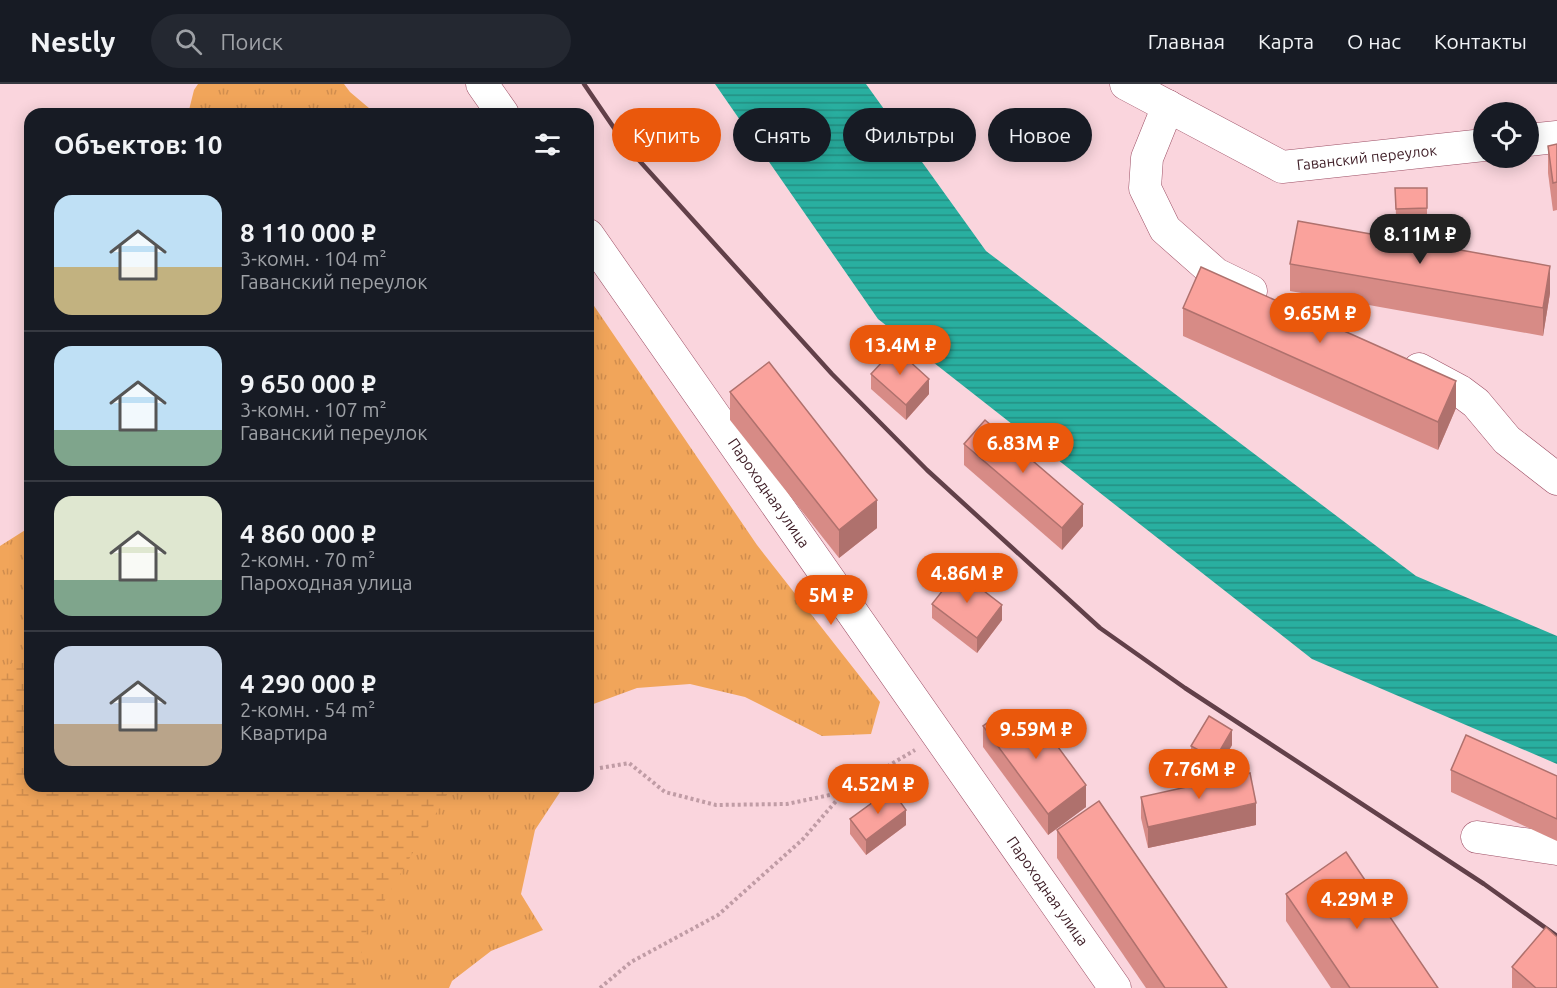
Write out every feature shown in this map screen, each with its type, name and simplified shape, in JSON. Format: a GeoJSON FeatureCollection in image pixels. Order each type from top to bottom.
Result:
{"type":"FeatureCollection","features":[{"type":"Feature","properties":{"kind":"street"},"geometry":{"type":"LineString","coordinates":[[482,84],[499,108]]}},
{"type":"Feature","properties":{"kind":"street","name":"Гаванский переулок"},"geometry":{"type":"LineString","coordinates":[[1126,84],[1282,167],[1473,146]]}},
{"type":"Feature","properties":{"kind":"street"},"geometry":{"type":"LineString","coordinates":[[1168,106],[1147,158],[1145,188],[1165,229],[1216,274],[1278,303]]}},
{"type":"Feature","properties":{"kind":"street"},"geometry":{"type":"LineString","coordinates":[[1539,139],[1557,137]]}},
{"type":"Feature","properties":{"kind":"street","name":"Пароходная улица"},"geometry":{"type":"LineString","coordinates":[[594,244],[1114,988]]}},
{"type":"Feature","properties":{"kind":"street"},"geometry":{"type":"LineString","coordinates":[[1392,356],[1460,391],[1476,403],[1507,440],[1557,479]]}},
{"type":"Feature","properties":{"kind":"street"},"geometry":{"type":"LineString","coordinates":[[1477,837],[1557,849]]}},
{"type":"Feature","properties":{"kind":"path"},"geometry":{"type":"LineString","coordinates":[[600,988],[631,962],[718,915],[803,839],[844,792],[938,736]]}},
{"type":"Feature","properties":{"kind":"path"},"geometry":{"type":"LineString","coordinates":[[600,768],[629,763],[665,792],[716,805],[787,804],[844,792]]}},
{"type":"Feature","properties":{"kind":"green space"},"geometry":{"type":"Polygon","coordinates":[[[198,84],[344,84],[369,108],[190,108],[198,84]]]}},
{"type":"Feature","properties":{"kind":"green space"},"geometry":{"type":"Polygon","coordinates":[[[594,306],[757,545],[880,702],[871,734],[822,736],[745,697],[690,684],[637,688],[594,704],[594,306]]]}},
{"type":"Feature","properties":{"kind":"green space"},"geometry":{"type":"Polygon","coordinates":[[[24,531],[24,792],[560,792],[535,830],[521,894],[543,930],[491,951],[452,981],[449,988],[0,988],[0,546],[24,531]]]}},
{"type":"Feature","properties":{"kind":"green space"},"geometry":{"type":"Polygon","coordinates":[[[24,658],[24,792],[448,792],[365,934],[355,988],[0,988],[0,668],[24,658]]]}},
{"type":"Feature","properties":{"kind":"shaded area"},"geometry":{"type":"Polygon","coordinates":[[[715,84],[866,84],[883,108],[843,108],[843,162],[922,162],[986,251],[1416,576],[1557,636],[1557,764],[1312,659],[878,319],[769,162],[831,162],[831,108],[733,108],[733,110],[715,84]]]}},
{"type":"Feature","properties":{"kind":"building"},"geometry":{"type":"Polygon","coordinates":[[[1557,144],[1557,182],[1553,183],[1548,146],[1557,144]]]}},
{"type":"Feature","properties":{"kind":"building"},"geometry":{"type":"Polygon","coordinates":[[[1395,188],[1427,188],[1427,208],[1396,209],[1395,188]]]}},
{"type":"Feature","properties":{"kind":"building"},"geometry":{"type":"Polygon","coordinates":[[[1298,221],[1550,266],[1543,308],[1290,264],[1298,221]]]}},
{"type":"Feature","properties":{"kind":"building"},"geometry":{"type":"Polygon","coordinates":[[[1201,267],[1456,381],[1438,422],[1183,308],[1201,267]]]}},
{"type":"Feature","properties":{"kind":"building"},"geometry":{"type":"Polygon","coordinates":[[[895,348],[929,379],[906,405],[871,374],[895,348]]]}},
{"type":"Feature","properties":{"kind":"building"},"geometry":{"type":"Polygon","coordinates":[[[769,362],[877,500],[839,530],[730,392],[769,362]]]}},
{"type":"Feature","properties":{"kind":"building"},"geometry":{"type":"Polygon","coordinates":[[[985,420],[1083,504],[1062,528],[964,444],[985,420]]]}},
{"type":"Feature","properties":{"kind":"building"},"geometry":{"type":"Polygon","coordinates":[[[958,571],[1002,605],[977,638],[932,604],[958,571]]]}},
{"type":"Feature","properties":{"kind":"building"},"geometry":{"type":"Polygon","coordinates":[[[1005,710],[1019,730],[1036,717],[1086,785],[1048,814],[983,726],[1005,710]]]}},
{"type":"Feature","properties":{"kind":"building"},"geometry":{"type":"Polygon","coordinates":[[[1209,716],[1232,730],[1215,759],[1191,746],[1209,716]]]}},
{"type":"Feature","properties":{"kind":"building"},"geometry":{"type":"Polygon","coordinates":[[[1466,735],[1557,776],[1557,819],[1451,770],[1466,735]]]}},
{"type":"Feature","properties":{"kind":"building"},"geometry":{"type":"Polygon","coordinates":[[[1250,773],[1256,803],[1148,827],[1141,797],[1250,773]]]}},
{"type":"Feature","properties":{"kind":"building"},"geometry":{"type":"Polygon","coordinates":[[[891,789],[906,810],[866,840],[850,819],[891,789]]]}},
{"type":"Feature","properties":{"kind":"building"},"geometry":{"type":"Polygon","coordinates":[[[1099,801],[1227,988],[1165,988],[1057,830],[1099,801]]]}},
{"type":"Feature","properties":{"kind":"building"},"geometry":{"type":"Polygon","coordinates":[[[1346,852],[1438,988],[1350,988],[1286,894],[1346,852]]]}},
{"type":"Feature","properties":{"kind":"building"},"geometry":{"type":"Polygon","coordinates":[[[1546,927],[1557,937],[1557,988],[1536,988],[1512,967],[1546,927]]]}},
{"type":"Feature","properties":{"kind":"railway"},"geometry":{"type":"LineString","coordinates":[[584,84],[627,147],[832,374],[927,470],[1100,628],[1185,688],[1484,884],[1557,936]]}}]}
